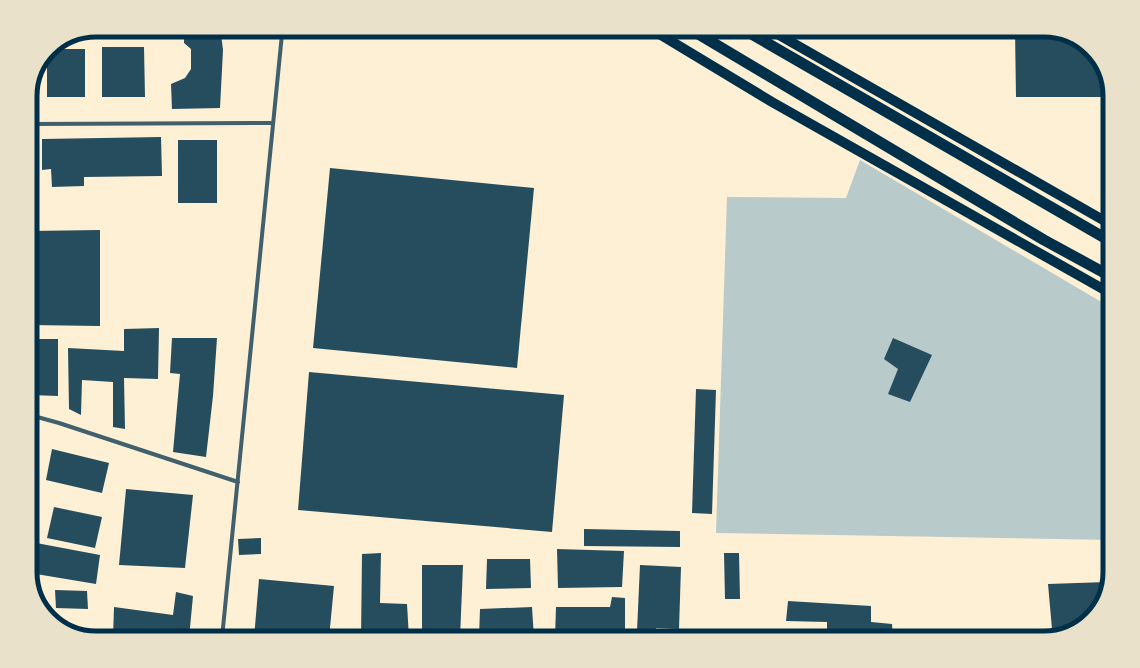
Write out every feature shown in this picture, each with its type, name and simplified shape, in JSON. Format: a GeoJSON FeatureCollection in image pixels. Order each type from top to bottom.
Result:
{"type":"FeatureCollection","features":[{"type":"Feature","properties":{"kind":"highway"},"geometry":{"type":"LineString","coordinates":[[703,37],[1044,240],[1103,272]]}},
{"type":"Feature","properties":{"kind":"highway"},"geometry":{"type":"LineString","coordinates":[[757,37],[1103,237]]}},
{"type":"Feature","properties":{"kind":"main road"},"geometry":{"type":"LineString","coordinates":[[664,37],[772,102],[1103,289]]}},
{"type":"Feature","properties":{"kind":"main road"},"geometry":{"type":"LineString","coordinates":[[783,37],[1103,220]]}},
{"type":"Feature","properties":{"kind":"street"},"geometry":{"type":"LineString","coordinates":[[223,631],[282,37]]}},
{"type":"Feature","properties":{"kind":"street"},"geometry":{"type":"LineString","coordinates":[[37,124],[273,123]]}},
{"type":"Feature","properties":{"kind":"street"},"geometry":{"type":"LineString","coordinates":[[37,422],[38,417],[59,422],[238,482]]}},
{"type":"Feature","properties":{"kind":"shaded area"},"geometry":{"type":"Polygon","coordinates":[[[860,160],[1103,303],[1103,540],[716,533],[727,197],[846,198],[860,160]]]}},
{"type":"Feature","properties":{"kind":"building"},"geometry":{"type":"Polygon","coordinates":[[[184,37],[221,37],[223,50],[220,108],[172,109],[171,84],[185,78],[191,69],[191,49],[184,43],[184,37]]]}},
{"type":"Feature","properties":{"kind":"building"},"geometry":{"type":"Polygon","coordinates":[[[1015,37],[1044,37],[1059,39],[1073,45],[1083,52],[1093,63],[1100,77],[1103,93],[1103,97],[1016,97],[1015,37]]]}},
{"type":"Feature","properties":{"kind":"building"},"geometry":{"type":"Polygon","coordinates":[[[102,47],[144,47],[145,97],[102,97],[102,47]]]}},
{"type":"Feature","properties":{"kind":"building"},"geometry":{"type":"Polygon","coordinates":[[[60,49],[85,49],[85,97],[47,97],[47,63],[54,54],[60,49]]]}},
{"type":"Feature","properties":{"kind":"building"},"geometry":{"type":"Polygon","coordinates":[[[161,137],[162,176],[84,177],[84,186],[52,187],[51,169],[42,170],[42,139],[161,137]]]}},
{"type":"Feature","properties":{"kind":"building"},"geometry":{"type":"Polygon","coordinates":[[[178,140],[217,140],[217,203],[178,203],[178,140]]]}},
{"type":"Feature","properties":{"kind":"building"},"geometry":{"type":"Polygon","coordinates":[[[330,168],[534,188],[517,368],[313,348],[330,168]]]}},
{"type":"Feature","properties":{"kind":"building"},"geometry":{"type":"Polygon","coordinates":[[[100,230],[100,326],[37,325],[37,231],[100,230]]]}},
{"type":"Feature","properties":{"kind":"building"},"geometry":{"type":"Polygon","coordinates":[[[159,328],[158,379],[124,378],[125,429],[113,427],[113,382],[82,380],[81,415],[69,409],[68,348],[124,351],[124,329],[159,328]]]}},
{"type":"Feature","properties":{"kind":"building"},"geometry":{"type":"Polygon","coordinates":[[[172,338],[217,338],[213,396],[206,457],[173,452],[180,374],[170,373],[172,338]]]}},
{"type":"Feature","properties":{"kind":"building"},"geometry":{"type":"Polygon","coordinates":[[[893,338],[932,355],[910,402],[888,394],[898,369],[884,359],[893,338]]]}},
{"type":"Feature","properties":{"kind":"building"},"geometry":{"type":"Polygon","coordinates":[[[37,339],[58,339],[58,396],[37,395],[37,339]]]}},
{"type":"Feature","properties":{"kind":"building"},"geometry":{"type":"Polygon","coordinates":[[[309,372],[564,395],[552,532],[298,510],[309,372]]]}},
{"type":"Feature","properties":{"kind":"building"},"geometry":{"type":"Polygon","coordinates":[[[696,389],[716,390],[712,514],[692,513],[696,389]]]}},
{"type":"Feature","properties":{"kind":"building"},"geometry":{"type":"Polygon","coordinates":[[[52,449],[109,463],[102,493],[46,480],[52,449]]]}},
{"type":"Feature","properties":{"kind":"building"},"geometry":{"type":"Polygon","coordinates":[[[126,489],[193,495],[185,568],[119,565],[126,489]]]}},
{"type":"Feature","properties":{"kind":"building"},"geometry":{"type":"Polygon","coordinates":[[[54,507],[102,517],[95,548],[47,538],[54,507]]]}},
{"type":"Feature","properties":{"kind":"building"},"geometry":{"type":"Polygon","coordinates":[[[584,529],[680,531],[680,547],[584,546],[584,529]]]}},
{"type":"Feature","properties":{"kind":"building"},"geometry":{"type":"Polygon","coordinates":[[[261,538],[261,554],[239,555],[238,539],[261,538]]]}},
{"type":"Feature","properties":{"kind":"building"},"geometry":{"type":"Polygon","coordinates":[[[37,543],[100,555],[96,584],[37,574],[37,543]]]}},
{"type":"Feature","properties":{"kind":"building"},"geometry":{"type":"Polygon","coordinates":[[[557,549],[624,551],[622,587],[558,588],[557,549]]]}},
{"type":"Feature","properties":{"kind":"building"},"geometry":{"type":"Polygon","coordinates":[[[381,553],[380,603],[407,604],[409,631],[361,631],[362,554],[381,553]]]}},
{"type":"Feature","properties":{"kind":"building"},"geometry":{"type":"Polygon","coordinates":[[[724,553],[739,553],[740,599],[725,599],[724,553]]]}},
{"type":"Feature","properties":{"kind":"building"},"geometry":{"type":"Polygon","coordinates":[[[487,559],[530,559],[531,588],[486,589],[487,559]]]}},
{"type":"Feature","properties":{"kind":"building"},"geometry":{"type":"Polygon","coordinates":[[[422,565],[463,565],[460,631],[422,631],[422,565]]]}},
{"type":"Feature","properties":{"kind":"building"},"geometry":{"type":"Polygon","coordinates":[[[640,565],[681,567],[679,629],[656,628],[655,631],[637,631],[640,565]]]}},
{"type":"Feature","properties":{"kind":"building"},"geometry":{"type":"Polygon","coordinates":[[[259,579],[334,586],[330,631],[255,631],[259,579]]]}},
{"type":"Feature","properties":{"kind":"building"},"geometry":{"type":"Polygon","coordinates":[[[1102,582],[1095,601],[1086,614],[1073,623],[1060,629],[1052,629],[1048,584],[1102,582]]]}},
{"type":"Feature","properties":{"kind":"building"},"geometry":{"type":"Polygon","coordinates":[[[55,590],[87,591],[88,609],[56,608],[55,590]]]}},
{"type":"Feature","properties":{"kind":"building"},"geometry":{"type":"Polygon","coordinates":[[[176,592],[193,596],[190,631],[113,631],[114,607],[173,615],[176,592]]]}},
{"type":"Feature","properties":{"kind":"building"},"geometry":{"type":"Polygon","coordinates":[[[612,597],[625,598],[625,631],[555,631],[556,607],[610,607],[612,597]]]}},
{"type":"Feature","properties":{"kind":"building"},"geometry":{"type":"Polygon","coordinates":[[[788,601],[871,606],[871,622],[892,624],[892,631],[827,631],[827,622],[786,621],[788,601]]]}},
{"type":"Feature","properties":{"kind":"building"},"geometry":{"type":"Polygon","coordinates":[[[532,607],[534,631],[479,631],[480,609],[532,607]]]}}]}
